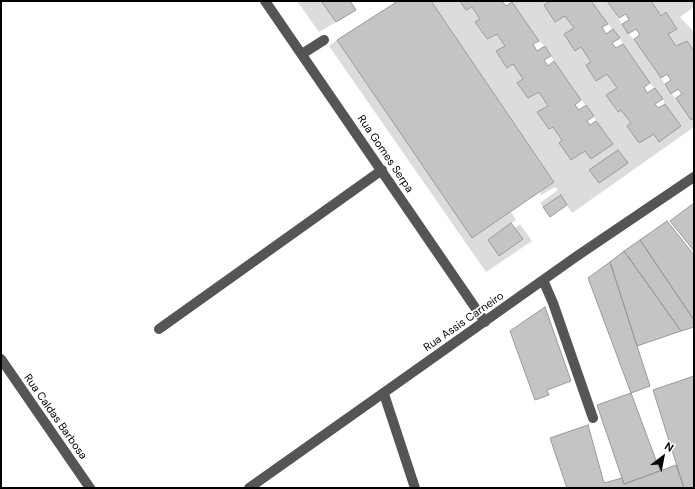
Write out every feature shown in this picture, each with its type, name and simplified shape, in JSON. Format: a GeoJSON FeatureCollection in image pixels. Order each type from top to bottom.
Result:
{"type":"FeatureCollection","features":[{"type":"Feature","properties":{"kind":"street","name":"Rua Gomes Serpa"},"geometry":{"type":"LineString","coordinates":[[265,1],[485,322]]}},
{"type":"Feature","properties":{"kind":"street"},"geometry":{"type":"LineString","coordinates":[[302,54],[324,40]]}},
{"type":"Feature","properties":{"kind":"street"},"geometry":{"type":"LineString","coordinates":[[159,329],[382,170]]}},
{"type":"Feature","properties":{"kind":"street","name":"Rua Assis Carneiro"},"geometry":{"type":"LineString","coordinates":[[249,488],[384,394],[543,280],[694,177]]}},
{"type":"Feature","properties":{"kind":"street"},"geometry":{"type":"LineString","coordinates":[[543,280],[553,303],[593,418]]}},
{"type":"Feature","properties":{"kind":"street","name":"Rua Caldas Barbosa"},"geometry":{"type":"LineString","coordinates":[[1,359],[90,488]]}},
{"type":"Feature","properties":{"kind":"street"},"geometry":{"type":"LineString","coordinates":[[384,394],[414,488]]}},
{"type":"Feature","properties":{"kind":"shaded area"},"geometry":{"type":"Polygon","coordinates":[[[297,1],[321,1],[336,22],[319,32],[297,1]]]}},
{"type":"Feature","properties":{"kind":"shaded area"},"geometry":{"type":"Polygon","coordinates":[[[431,1],[460,1],[467,10],[472,7],[480,19],[475,23],[486,39],[497,34],[505,46],[496,51],[507,68],[513,64],[523,79],[517,83],[528,98],[539,92],[548,106],[537,112],[549,129],[553,127],[562,140],[559,143],[571,160],[585,151],[591,159],[613,144],[581,100],[545,46],[539,41],[511,1],[548,1],[549,2],[544,5],[555,21],[565,16],[574,28],[564,34],[575,50],[581,47],[591,62],[586,65],[596,80],[607,74],[617,88],[606,95],[617,112],[621,110],[631,123],[627,126],[639,143],[654,134],[659,141],[681,126],[620,38],[591,1],[607,1],[628,34],[634,39],[671,94],[676,98],[691,119],[694,117],[694,127],[572,213],[561,196],[543,207],[540,203],[558,190],[555,187],[541,195],[540,192],[554,181],[431,1]],[[618,150],[590,170],[599,183],[627,163],[618,150]]]}},
{"type":"Feature","properties":{"kind":"shaded area"},"geometry":{"type":"Polygon","coordinates":[[[651,1],[694,1],[694,7],[680,17],[694,32],[694,51],[687,41],[676,46],[668,34],[677,29],[666,12],[661,16],[651,1]]]}},
{"type":"Feature","properties":{"kind":"shaded area"},"geometry":{"type":"Polygon","coordinates":[[[337,40],[472,238],[511,212],[516,220],[488,240],[499,256],[523,239],[515,228],[520,224],[532,241],[486,272],[329,46],[337,40]]]}},
{"type":"Feature","properties":{"kind":"building"},"geometry":{"type":"Polygon","coordinates":[[[321,1],[350,1],[356,10],[336,22],[321,1]]]}},
{"type":"Feature","properties":{"kind":"building"},"geometry":{"type":"Polygon","coordinates":[[[398,1],[431,1],[554,182],[472,238],[337,40],[398,1]]]}},
{"type":"Feature","properties":{"kind":"building"},"geometry":{"type":"Polygon","coordinates":[[[460,1],[502,1],[506,6],[512,2],[539,41],[533,44],[537,51],[545,46],[551,56],[544,60],[548,66],[554,61],[581,100],[575,105],[579,110],[586,105],[594,116],[587,121],[590,125],[596,121],[613,144],[591,159],[585,151],[571,160],[559,143],[562,140],[553,127],[549,129],[537,112],[548,106],[539,92],[528,98],[517,83],[523,79],[513,64],[507,68],[496,51],[505,46],[497,34],[487,39],[475,22],[480,19],[472,7],[466,10],[460,1]]]}},
{"type":"Feature","properties":{"kind":"building"},"geometry":{"type":"Polygon","coordinates":[[[548,1],[591,1],[608,24],[602,27],[606,34],[613,29],[620,38],[612,43],[616,48],[623,44],[650,83],[644,87],[647,93],[655,88],[663,99],[655,104],[658,108],[665,104],[681,126],[659,142],[654,134],[639,143],[627,126],[631,123],[621,110],[618,112],[606,95],[617,88],[607,74],[596,81],[586,65],[591,62],[581,47],[575,51],[564,34],[574,28],[565,16],[555,22],[544,5],[549,2],[548,1]]]}},
{"type":"Feature","properties":{"kind":"building"},"geometry":{"type":"Polygon","coordinates":[[[607,1],[651,1],[661,16],[666,12],[677,29],[668,34],[676,46],[687,41],[694,51],[694,117],[691,120],[676,98],[682,94],[678,89],[671,94],[665,84],[671,80],[667,74],[661,78],[634,39],[640,35],[636,29],[628,34],[622,24],[629,20],[626,14],[619,18],[607,1]]]}},
{"type":"Feature","properties":{"kind":"building"},"geometry":{"type":"Polygon","coordinates":[[[618,150],[628,163],[599,183],[589,170],[618,150]]]}},
{"type":"Feature","properties":{"kind":"building"},"geometry":{"type":"Polygon","coordinates":[[[561,195],[567,205],[550,217],[543,207],[561,195]]]}},
{"type":"Feature","properties":{"kind":"building"},"geometry":{"type":"Polygon","coordinates":[[[694,203],[694,251],[670,221],[694,203]]]}},
{"type":"Feature","properties":{"kind":"building"},"geometry":{"type":"Polygon","coordinates":[[[667,221],[694,255],[694,320],[640,240],[667,221]]]}},
{"type":"Feature","properties":{"kind":"building"},"geometry":{"type":"Polygon","coordinates":[[[511,223],[523,239],[499,256],[488,240],[511,223]]]}},
{"type":"Feature","properties":{"kind":"building"},"geometry":{"type":"Polygon","coordinates":[[[640,240],[694,320],[694,327],[681,331],[624,251],[640,240]]]}},
{"type":"Feature","properties":{"kind":"building"},"geometry":{"type":"Polygon","coordinates":[[[624,251],[681,331],[637,346],[610,262],[624,251]]]}},
{"type":"Feature","properties":{"kind":"building"},"geometry":{"type":"Polygon","coordinates":[[[610,262],[650,386],[631,393],[588,278],[610,262]]]}},
{"type":"Feature","properties":{"kind":"building"},"geometry":{"type":"Polygon","coordinates":[[[545,307],[571,381],[547,390],[549,395],[535,400],[510,331],[545,307]]]}},
{"type":"Feature","properties":{"kind":"building"},"geometry":{"type":"Polygon","coordinates":[[[694,376],[694,488],[684,488],[653,390],[694,376]]]}},
{"type":"Feature","properties":{"kind":"building"},"geometry":{"type":"Polygon","coordinates":[[[631,393],[660,471],[624,484],[597,405],[631,393]]]}},
{"type":"Feature","properties":{"kind":"building"},"geometry":{"type":"Polygon","coordinates":[[[588,425],[604,483],[622,478],[624,484],[676,465],[684,488],[567,488],[550,438],[588,425]]]}}]}
